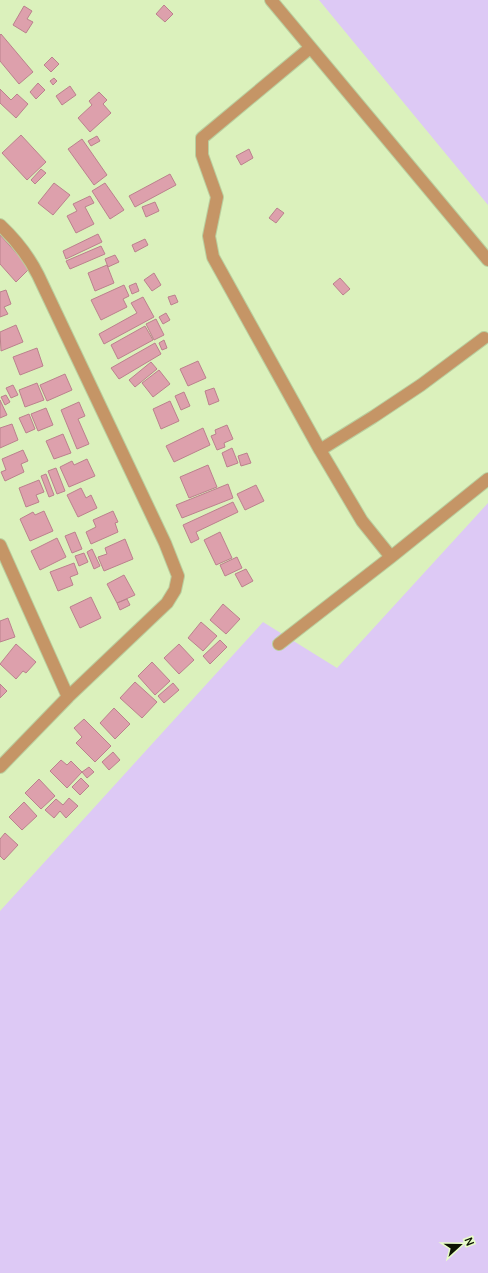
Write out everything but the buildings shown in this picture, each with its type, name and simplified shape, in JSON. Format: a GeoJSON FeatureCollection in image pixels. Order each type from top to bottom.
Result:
{"type":"FeatureCollection","features":[{"type":"Feature","properties":{"kind":"street"},"geometry":{"type":"LineString","coordinates":[[271,0],[488,260]]}},
{"type":"Feature","properties":{"kind":"street"},"geometry":{"type":"LineString","coordinates":[[310,48],[202,138],[202,155],[217,197],[209,236],[213,257],[320,450],[362,521],[392,557]]}},
{"type":"Feature","properties":{"kind":"street"},"geometry":{"type":"LineString","coordinates":[[0,225],[17,241],[33,264],[165,543],[178,576],[175,590],[167,603],[68,697],[0,767]]}},
{"type":"Feature","properties":{"kind":"street"},"geometry":{"type":"LineString","coordinates":[[320,450],[421,385],[484,338]]}},
{"type":"Feature","properties":{"kind":"street"},"geometry":{"type":"LineString","coordinates":[[279,644],[392,557],[488,479]]}},
{"type":"Feature","properties":{"kind":"street"},"geometry":{"type":"LineString","coordinates":[[0,545],[68,697]]}},
{"type":"Feature","properties":{"kind":"shaded area"},"geometry":{"type":"Polygon","coordinates":[[[319,0],[488,0],[488,205],[319,0]]]}},
{"type":"Feature","properties":{"kind":"shaded area"},"geometry":{"type":"Polygon","coordinates":[[[488,503],[488,1273],[0,1273],[0,911],[263,622],[337,668],[488,503]]]}}]}
